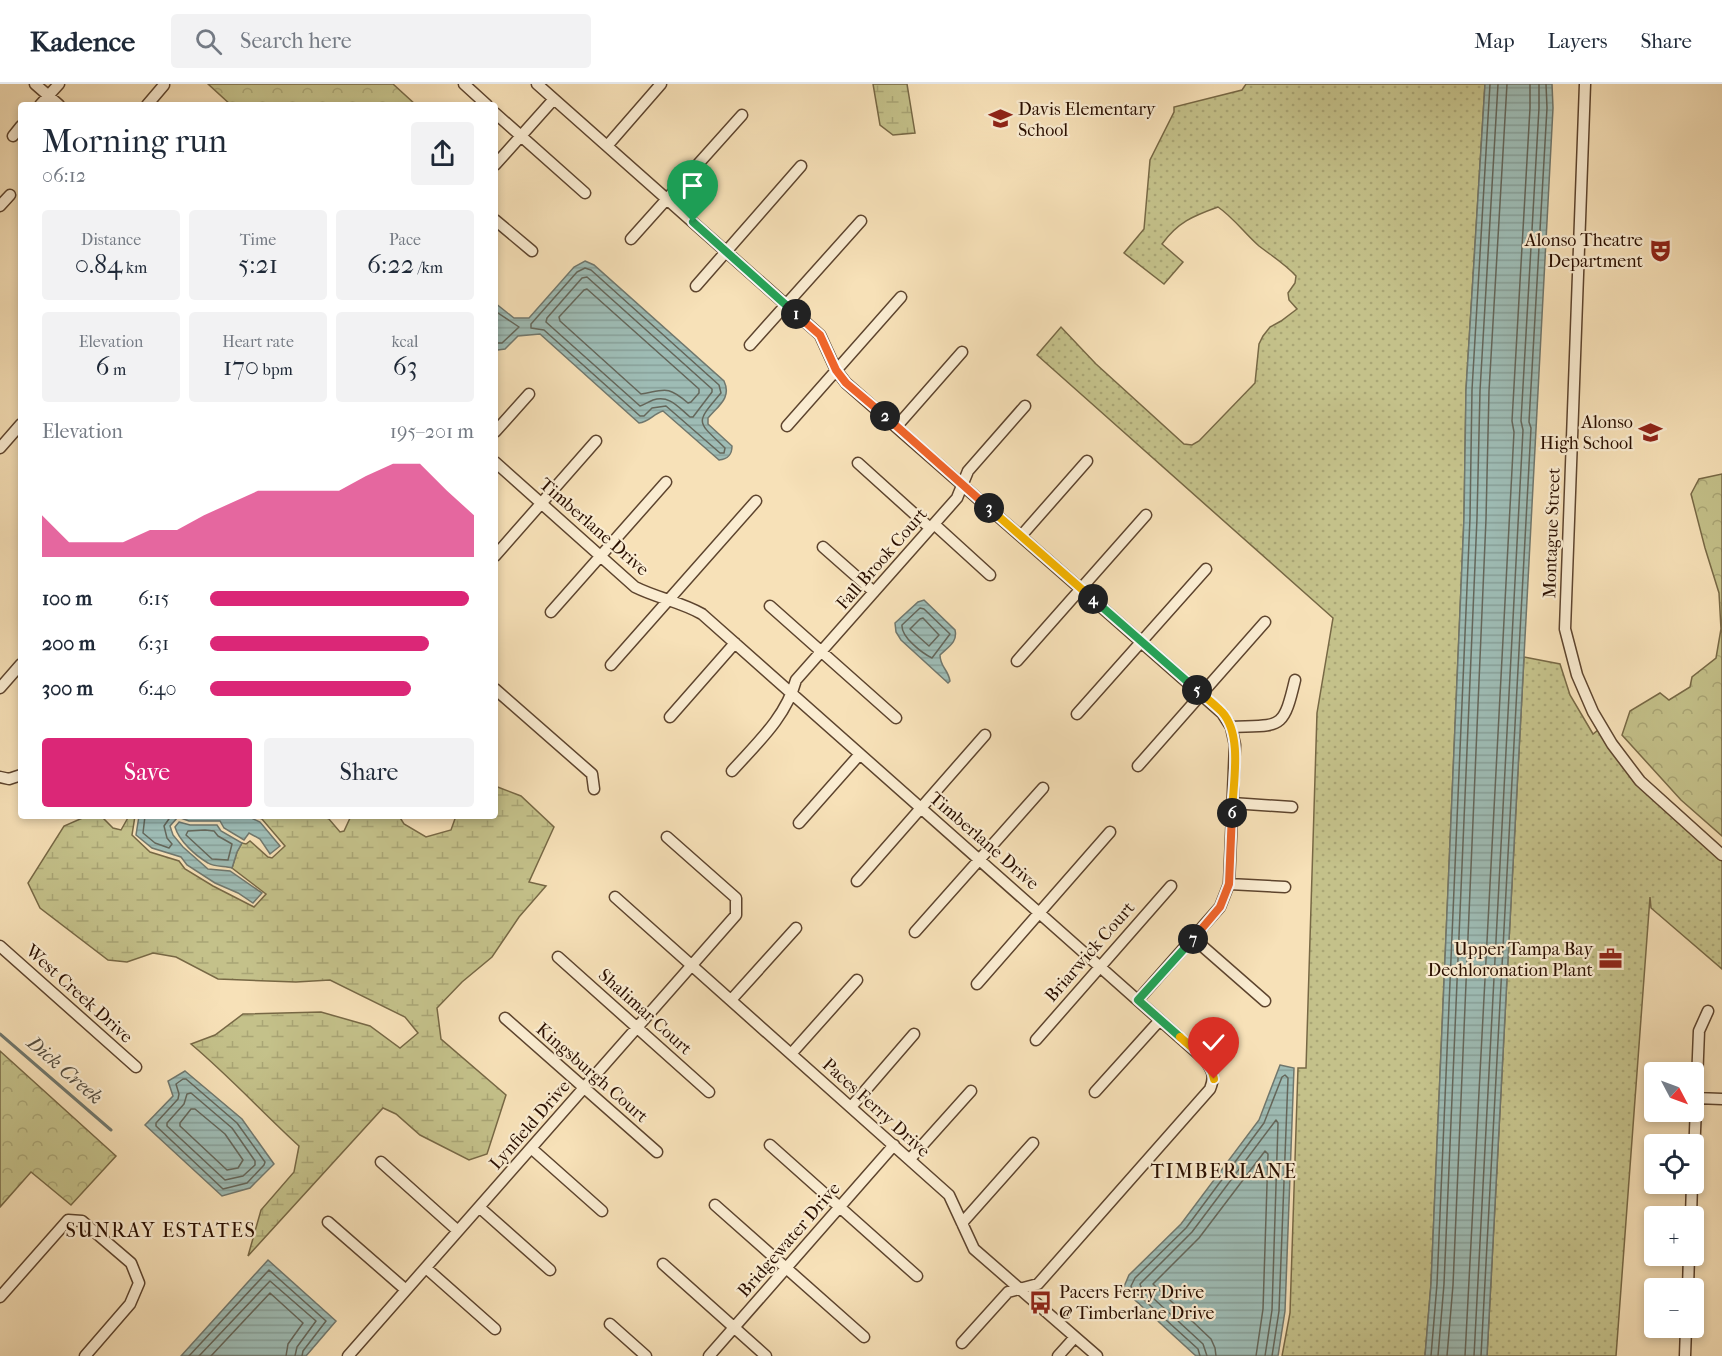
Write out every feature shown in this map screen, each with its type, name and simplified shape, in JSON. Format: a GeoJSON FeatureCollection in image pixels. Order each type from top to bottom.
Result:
{"type":"FeatureCollection","features":[{"type":"Feature","properties":{"kind":"street"},"geometry":{"type":"LineString","coordinates":[[35,84],[55,102]]}},
{"type":"Feature","properties":{"kind":"street"},"geometry":{"type":"LineString","coordinates":[[43,102],[58,84]]}},
{"type":"Feature","properties":{"kind":"street"},"geometry":{"type":"LineString","coordinates":[[464,84],[484,102]]}},
{"type":"Feature","properties":{"kind":"street"},"geometry":{"type":"LineString","coordinates":[[537,84],[820,335],[836,370],[846,383],[1222,712],[1231,727],[1235,745],[1229,884],[1220,907],[1138,1000]]}},
{"type":"Feature","properties":{"kind":"street"},"geometry":{"type":"LineString","coordinates":[[498,162],[520,137],[550,96],[555,84]]}},
{"type":"Feature","properties":{"kind":"street"},"geometry":{"type":"LineString","coordinates":[[607,146],[661,84]]}},
{"type":"Feature","properties":{"kind":"street","name":"Montague Street"},"geometry":{"type":"LineString","coordinates":[[1585,84],[1565,629],[1577,675],[1593,712],[1612,744],[1640,781],[1722,855]]}},
{"type":"Feature","properties":{"kind":"street"},"geometry":{"type":"LineString","coordinates":[[150,102],[164,85]]}},
{"type":"Feature","properties":{"kind":"street"},"geometry":{"type":"LineString","coordinates":[[631,239],[742,115]]}},
{"type":"Feature","properties":{"kind":"street"},"geometry":{"type":"LineString","coordinates":[[498,116],[585,193]]}},
{"type":"Feature","properties":{"kind":"street"},"geometry":{"type":"LineString","coordinates":[[13,136],[18,130]]}},
{"type":"Feature","properties":{"kind":"street"},"geometry":{"type":"LineString","coordinates":[[696,286],[801,166]]}},
{"type":"Feature","properties":{"kind":"street"},"geometry":{"type":"LineString","coordinates":[[0,206],[10,195]]}},
{"type":"Feature","properties":{"kind":"street"},"geometry":{"type":"LineString","coordinates":[[750,345],[861,220]]}},
{"type":"Feature","properties":{"kind":"street"},"geometry":{"type":"LineString","coordinates":[[498,223],[532,251]]}},
{"type":"Feature","properties":{"kind":"street"},"geometry":{"type":"LineString","coordinates":[[787,426],[901,297]]}},
{"type":"Feature","properties":{"kind":"street"},"geometry":{"type":"LineString","coordinates":[[897,426],[962,352]]}},
{"type":"Feature","properties":{"kind":"street"},"geometry":{"type":"LineString","coordinates":[[498,429],[529,394]]}},
{"type":"Feature","properties":{"kind":"street","name":"Fall Brook Court"},"geometry":{"type":"LineString","coordinates":[[732,771],[783,712],[793,693],[796,680],[957,498],[968,471],[1025,406]]}},
{"type":"Feature","properties":{"kind":"street"},"geometry":{"type":"LineString","coordinates":[[0,448],[18,427]]}},
{"type":"Feature","properties":{"kind":"street"},"geometry":{"type":"LineString","coordinates":[[498,552],[596,441]]}},
{"type":"Feature","properties":{"kind":"street"},"geometry":{"type":"LineString","coordinates":[[1021,536],[1086,461]]}},
{"type":"Feature","properties":{"kind":"street"},"geometry":{"type":"LineString","coordinates":[[858,463],[990,575]]}},
{"type":"Feature","properties":{"kind":"street","name":"Timberlane Drive"},"geometry":{"type":"LineString","coordinates":[[498,465],[635,587],[686,605],[702,614],[1040,912],[1205,1060],[1213,1070],[1214,1079],[1210,1089],[1038,1284],[1021,1290]]}},
{"type":"Feature","properties":{"kind":"street"},"geometry":{"type":"LineString","coordinates":[[551,612],[666,482]]}},
{"type":"Feature","properties":{"kind":"street"},"geometry":{"type":"LineString","coordinates":[[611,665],[756,501]]}},
{"type":"Feature","properties":{"kind":"street"},"geometry":{"type":"LineString","coordinates":[[1017,661],[1146,515]]}},
{"type":"Feature","properties":{"kind":"street"},"geometry":{"type":"LineString","coordinates":[[823,547],[874,592]]}},
{"type":"Feature","properties":{"kind":"street"},"geometry":{"type":"LineString","coordinates":[[1077,714],[1206,569]]}},
{"type":"Feature","properties":{"kind":"street"},"geometry":{"type":"LineString","coordinates":[[770,606],[896,718]]}},
{"type":"Feature","properties":{"kind":"street"},"geometry":{"type":"LineString","coordinates":[[1138,766],[1265,622]]}},
{"type":"Feature","properties":{"kind":"street"},"geometry":{"type":"LineString","coordinates":[[670,717],[735,643]]}},
{"type":"Feature","properties":{"kind":"street"},"geometry":{"type":"LineString","coordinates":[[0,688],[18,667]]}},
{"type":"Feature","properties":{"kind":"street"},"geometry":{"type":"LineString","coordinates":[[1231,727],[1270,725],[1282,721],[1288,708],[1294,680]]}},
{"type":"Feature","properties":{"kind":"street"},"geometry":{"type":"LineString","coordinates":[[498,692],[592,774],[594,789]]}},
{"type":"Feature","properties":{"kind":"street"},"geometry":{"type":"LineString","coordinates":[[857,881],[985,735]]}},
{"type":"Feature","properties":{"kind":"street"},"geometry":{"type":"LineString","coordinates":[[799,823],[860,754]]}},
{"type":"Feature","properties":{"kind":"street"},"geometry":{"type":"LineString","coordinates":[[0,777],[9,779],[18,776]]}},
{"type":"Feature","properties":{"kind":"street"},"geometry":{"type":"LineString","coordinates":[[915,932],[1043,788]]}},
{"type":"Feature","properties":{"kind":"street"},"geometry":{"type":"LineString","coordinates":[[1232,802],[1292,807]]}},
{"type":"Feature","properties":{"kind":"street"},"geometry":{"type":"LineString","coordinates":[[976,984],[1110,832]]}},
{"type":"Feature","properties":{"kind":"street","name":"Lynfield Drive"},"geometry":{"type":"LineString","coordinates":[[348,1356],[736,915],[736,898],[667,837]]}},
{"type":"Feature","properties":{"kind":"street"},"geometry":{"type":"LineString","coordinates":[[1229,884],[1285,887]]}},
{"type":"Feature","properties":{"kind":"street","name":"Briarwick Court"},"geometry":{"type":"LineString","coordinates":[[1036,1040],[1171,886]]}},
{"type":"Feature","properties":{"kind":"street","name":"Paces Ferry Drive"},"geometry":{"type":"LineString","coordinates":[[615,897],[949,1195],[974,1249],[1097,1356]]}},
{"type":"Feature","properties":{"kind":"street"},"geometry":{"type":"LineString","coordinates":[[731,1000],[795,928]]}},
{"type":"Feature","properties":{"kind":"street"},"geometry":{"type":"LineString","coordinates":[[1194,938],[1265,1001]]}},
{"type":"Feature","properties":{"kind":"street","name":"West Creek Drive"},"geometry":{"type":"LineString","coordinates":[[0,946],[136,1067]]}},
{"type":"Feature","properties":{"kind":"street","name":"Shalimar Court"},"geometry":{"type":"LineString","coordinates":[[558,957],[709,1092]]}},
{"type":"Feature","properties":{"kind":"street"},"geometry":{"type":"LineString","coordinates":[[791,1054],[857,980]]}},
{"type":"Feature","properties":{"kind":"street"},"geometry":{"type":"LineString","coordinates":[[1698,1062],[1699,1031],[1708,1011]]}},
{"type":"Feature","properties":{"kind":"street","name":"Kingsburgh Court"},"geometry":{"type":"LineString","coordinates":[[505,1018],[657,1152]]}},
{"type":"Feature","properties":{"kind":"street"},"geometry":{"type":"LineString","coordinates":[[1095,1092],[1160,1020]]}},
{"type":"Feature","properties":{"kind":"street"},"geometry":{"type":"LineString","coordinates":[[851,1107],[915,1034]]}},
{"type":"Feature","properties":{"kind":"street"},"geometry":{"type":"LineString","coordinates":[[910,1159],[971,1091]]}},
{"type":"Feature","properties":{"kind":"street"},"geometry":{"type":"LineString","coordinates":[[1704,1098],[1722,1099]]}},
{"type":"Feature","properties":{"kind":"street"},"geometry":{"type":"LineString","coordinates":[[962,1223],[1033,1143]]}},
{"type":"Feature","properties":{"kind":"street"},"geometry":{"type":"LineString","coordinates":[[770,1145],[917,1276]]}},
{"type":"Feature","properties":{"kind":"street","name":"Bridgewater Drive"},"geometry":{"type":"LineString","coordinates":[[709,1356],[894,1145]]}},
{"type":"Feature","properties":{"kind":"street"},"geometry":{"type":"LineString","coordinates":[[531,1148],[602,1211]]}},
{"type":"Feature","properties":{"kind":"street"},"geometry":{"type":"LineString","coordinates":[[381,1162],[458,1231]]}},
{"type":"Feature","properties":{"kind":"street"},"geometry":{"type":"LineString","coordinates":[[715,1205],[864,1337]]}},
{"type":"Feature","properties":{"kind":"street"},"geometry":{"type":"LineString","coordinates":[[479,1207],[550,1270]]}},
{"type":"Feature","properties":{"kind":"street"},"geometry":{"type":"LineString","coordinates":[[0,1297],[68,1220],[81,1221],[131,1263],[139,1283],[130,1304],[85,1356]]}},
{"type":"Feature","properties":{"kind":"street"},"geometry":{"type":"LineString","coordinates":[[328,1222],[406,1290]]}},
{"type":"Feature","properties":{"kind":"street"},"geometry":{"type":"LineString","coordinates":[[663,1264],[766,1356]]}},
{"type":"Feature","properties":{"kind":"street"},"geometry":{"type":"LineString","coordinates":[[426,1268],[495,1329]]}},
{"type":"Feature","properties":{"kind":"street"},"geometry":{"type":"LineString","coordinates":[[962,1343],[1008,1292],[1021,1290]]}},
{"type":"Feature","properties":{"kind":"street"},"geometry":{"type":"LineString","coordinates":[[609,1324],[645,1356]]}},
{"type":"Feature","properties":{"kind":"street"},"geometry":{"type":"LineString","coordinates":[[1058,1356],[1075,1337]]}},
{"type":"Feature","properties":{"kind":"street"},"geometry":{"type":"LineString","coordinates":[[1685,1356],[1686,1338]]}},
{"type":"Feature","properties":{"kind":"green space"},"geometry":{"type":"Polygon","coordinates":[[[208,84],[393,84],[413,102],[228,102],[208,84]]]}},
{"type":"Feature","properties":{"kind":"green space"},"geometry":{"type":"Polygon","coordinates":[[[873,84],[907,84],[915,133],[893,135],[880,125],[873,84]]]}},
{"type":"Feature","properties":{"kind":"green space"},"geometry":{"type":"Polygon","coordinates":[[[1246,84],[1485,84],[1466,390],[1464,518],[1431,1284],[1425,1356],[1282,1356],[1290,1313],[1298,1068],[1306,1068],[1317,713],[1333,618],[1037,355],[1061,327],[1096,364],[1184,444],[1192,445],[1199,441],[1255,383],[1259,344],[1263,336],[1270,327],[1297,309],[1289,300],[1288,293],[1295,283],[1296,276],[1292,272],[1259,246],[1218,207],[1187,221],[1174,230],[1162,244],[1183,262],[1164,284],[1124,253],[1144,229],[1150,160],[1174,112],[1174,107],[1242,90],[1246,84]]]}},
{"type":"Feature","properties":{"kind":"green space"},"geometry":{"type":"Polygon","coordinates":[[[1722,474],[1722,836],[1681,800],[1622,735],[1630,711],[1660,693],[1669,700],[1690,687],[1692,677],[1716,658],[1721,629],[1719,593],[1691,494],[1699,479],[1722,474]]]}},
{"type":"Feature","properties":{"kind":"green space"},"geometry":{"type":"Polygon","coordinates":[[[1524,657],[1560,664],[1570,695],[1593,734],[1598,730],[1637,785],[1722,861],[1722,969],[1651,908],[1650,897],[1616,1356],[1487,1356],[1524,657]]]}},
{"type":"Feature","properties":{"kind":"green space"},"geometry":{"type":"Polygon","coordinates":[[[498,787],[521,796],[554,827],[529,882],[546,886],[519,917],[492,957],[462,982],[437,1008],[441,1039],[506,1095],[487,1154],[469,1160],[420,1135],[396,1114],[383,1108],[248,1256],[261,1210],[294,1172],[299,1146],[191,1044],[215,1035],[243,1014],[321,1012],[370,1026],[400,1048],[418,1033],[405,1017],[330,980],[296,982],[218,979],[176,957],[153,953],[127,962],[108,960],[40,908],[28,883],[64,826],[80,819],[104,819],[113,828],[121,830],[127,819],[135,819],[132,835],[150,852],[179,861],[185,869],[254,907],[266,894],[232,868],[242,843],[246,844],[250,841],[272,858],[285,846],[262,819],[329,819],[340,832],[344,831],[350,819],[401,819],[404,824],[426,837],[451,830],[455,819],[498,819],[498,787]]]}},
{"type":"Feature","properties":{"kind":"green space"},"geometry":{"type":"Polygon","coordinates":[[[0,1051],[116,1156],[71,1205],[31,1172],[0,1207],[0,1051]]]}},
{"type":"Feature","properties":{"kind":"water"},"geometry":{"type":"Polygon","coordinates":[[[1485,84],[1552,84],[1553,108],[1487,1356],[1425,1356],[1431,1284],[1464,518],[1466,390],[1485,84]]]}},
{"type":"Feature","properties":{"kind":"water"},"geometry":{"type":"Polygon","coordinates":[[[585,261],[594,265],[724,381],[725,397],[708,418],[708,424],[732,446],[727,458],[719,460],[663,411],[639,423],[540,334],[518,336],[505,349],[498,350],[498,305],[514,318],[529,318],[574,267],[585,261]]]}},
{"type":"Feature","properties":{"kind":"water"},"geometry":{"type":"Polygon","coordinates":[[[924,600],[955,630],[954,641],[940,655],[949,677],[948,683],[901,640],[896,632],[895,623],[918,602],[924,600]]]}},
{"type":"Feature","properties":{"kind":"water"},"geometry":{"type":"Polygon","coordinates":[[[139,819],[176,819],[170,826],[173,835],[208,869],[230,871],[262,893],[253,903],[238,893],[215,883],[187,865],[181,857],[152,848],[136,835],[139,819]]]}},
{"type":"Feature","properties":{"kind":"water"},"geometry":{"type":"Polygon","coordinates":[[[184,819],[254,819],[260,822],[280,846],[270,854],[260,839],[249,833],[244,840],[224,828],[220,821],[184,819]]]}},
{"type":"Feature","properties":{"kind":"water"},"geometry":{"type":"Polygon","coordinates":[[[179,822],[190,825],[217,825],[221,831],[242,843],[232,868],[210,864],[193,852],[177,832],[175,827],[179,822]]]}},
{"type":"Feature","properties":{"kind":"water"},"geometry":{"type":"Polygon","coordinates":[[[1280,1065],[1294,1068],[1285,1311],[1278,1356],[1196,1356],[1123,1289],[1129,1275],[1181,1224],[1259,1120],[1280,1065]]]}},
{"type":"Feature","properties":{"kind":"water"},"geometry":{"type":"Polygon","coordinates":[[[185,1071],[242,1119],[274,1164],[250,1188],[222,1196],[145,1125],[173,1096],[168,1081],[185,1071]]]}},
{"type":"Feature","properties":{"kind":"water"},"geometry":{"type":"Polygon","coordinates":[[[268,1260],[336,1321],[306,1356],[181,1356],[268,1260]]]}},
{"type":"Feature","properties":{"kind":"waterway","name":"Dick Creek"},"geometry":{"type":"LineString","coordinates":[[0,1034],[111,1130]]}},
{"type":"Feature","properties":{"kind":"place","name":"Davis Elementary School"},"geometry":{"type":"Point","coordinates":[1000,119]}},
{"type":"Feature","properties":{"kind":"place","name":"Alonso Theatre Department"},"geometry":{"type":"Point","coordinates":[1661,250]}},
{"type":"Feature","properties":{"kind":"place","name":"Alonso High School"},"geometry":{"type":"Point","coordinates":[1651,432]}},
{"type":"Feature","properties":{"kind":"place","name":"Upper Tampa Bay Dechloronation Plant"},"geometry":{"type":"Point","coordinates":[1611,959]}},
{"type":"Feature","properties":{"kind":"place","name":"Pacers Ferry Drive @ Timberlane Drive"},"geometry":{"type":"Point","coordinates":[1041,1302]}},
{"type":"Feature","properties":{"kind":"district","name":"TIMBERLANE"},"geometry":{"type":"Point","coordinates":[1224,1171]}},
{"type":"Feature","properties":{"kind":"district","name":"SUNRAY ESTATES"},"geometry":{"type":"Point","coordinates":[161,1230]}},
{"type":"Feature","properties":{"kind":"route"},"geometry":{"type":"LineString","coordinates":[[693,222],[820,335],[836,370],[846,383],[1222,712],[1231,727],[1235,745],[1229,884],[1220,907],[1138,1000],[1205,1060],[1213,1070],[1214,1079]]}}]}
